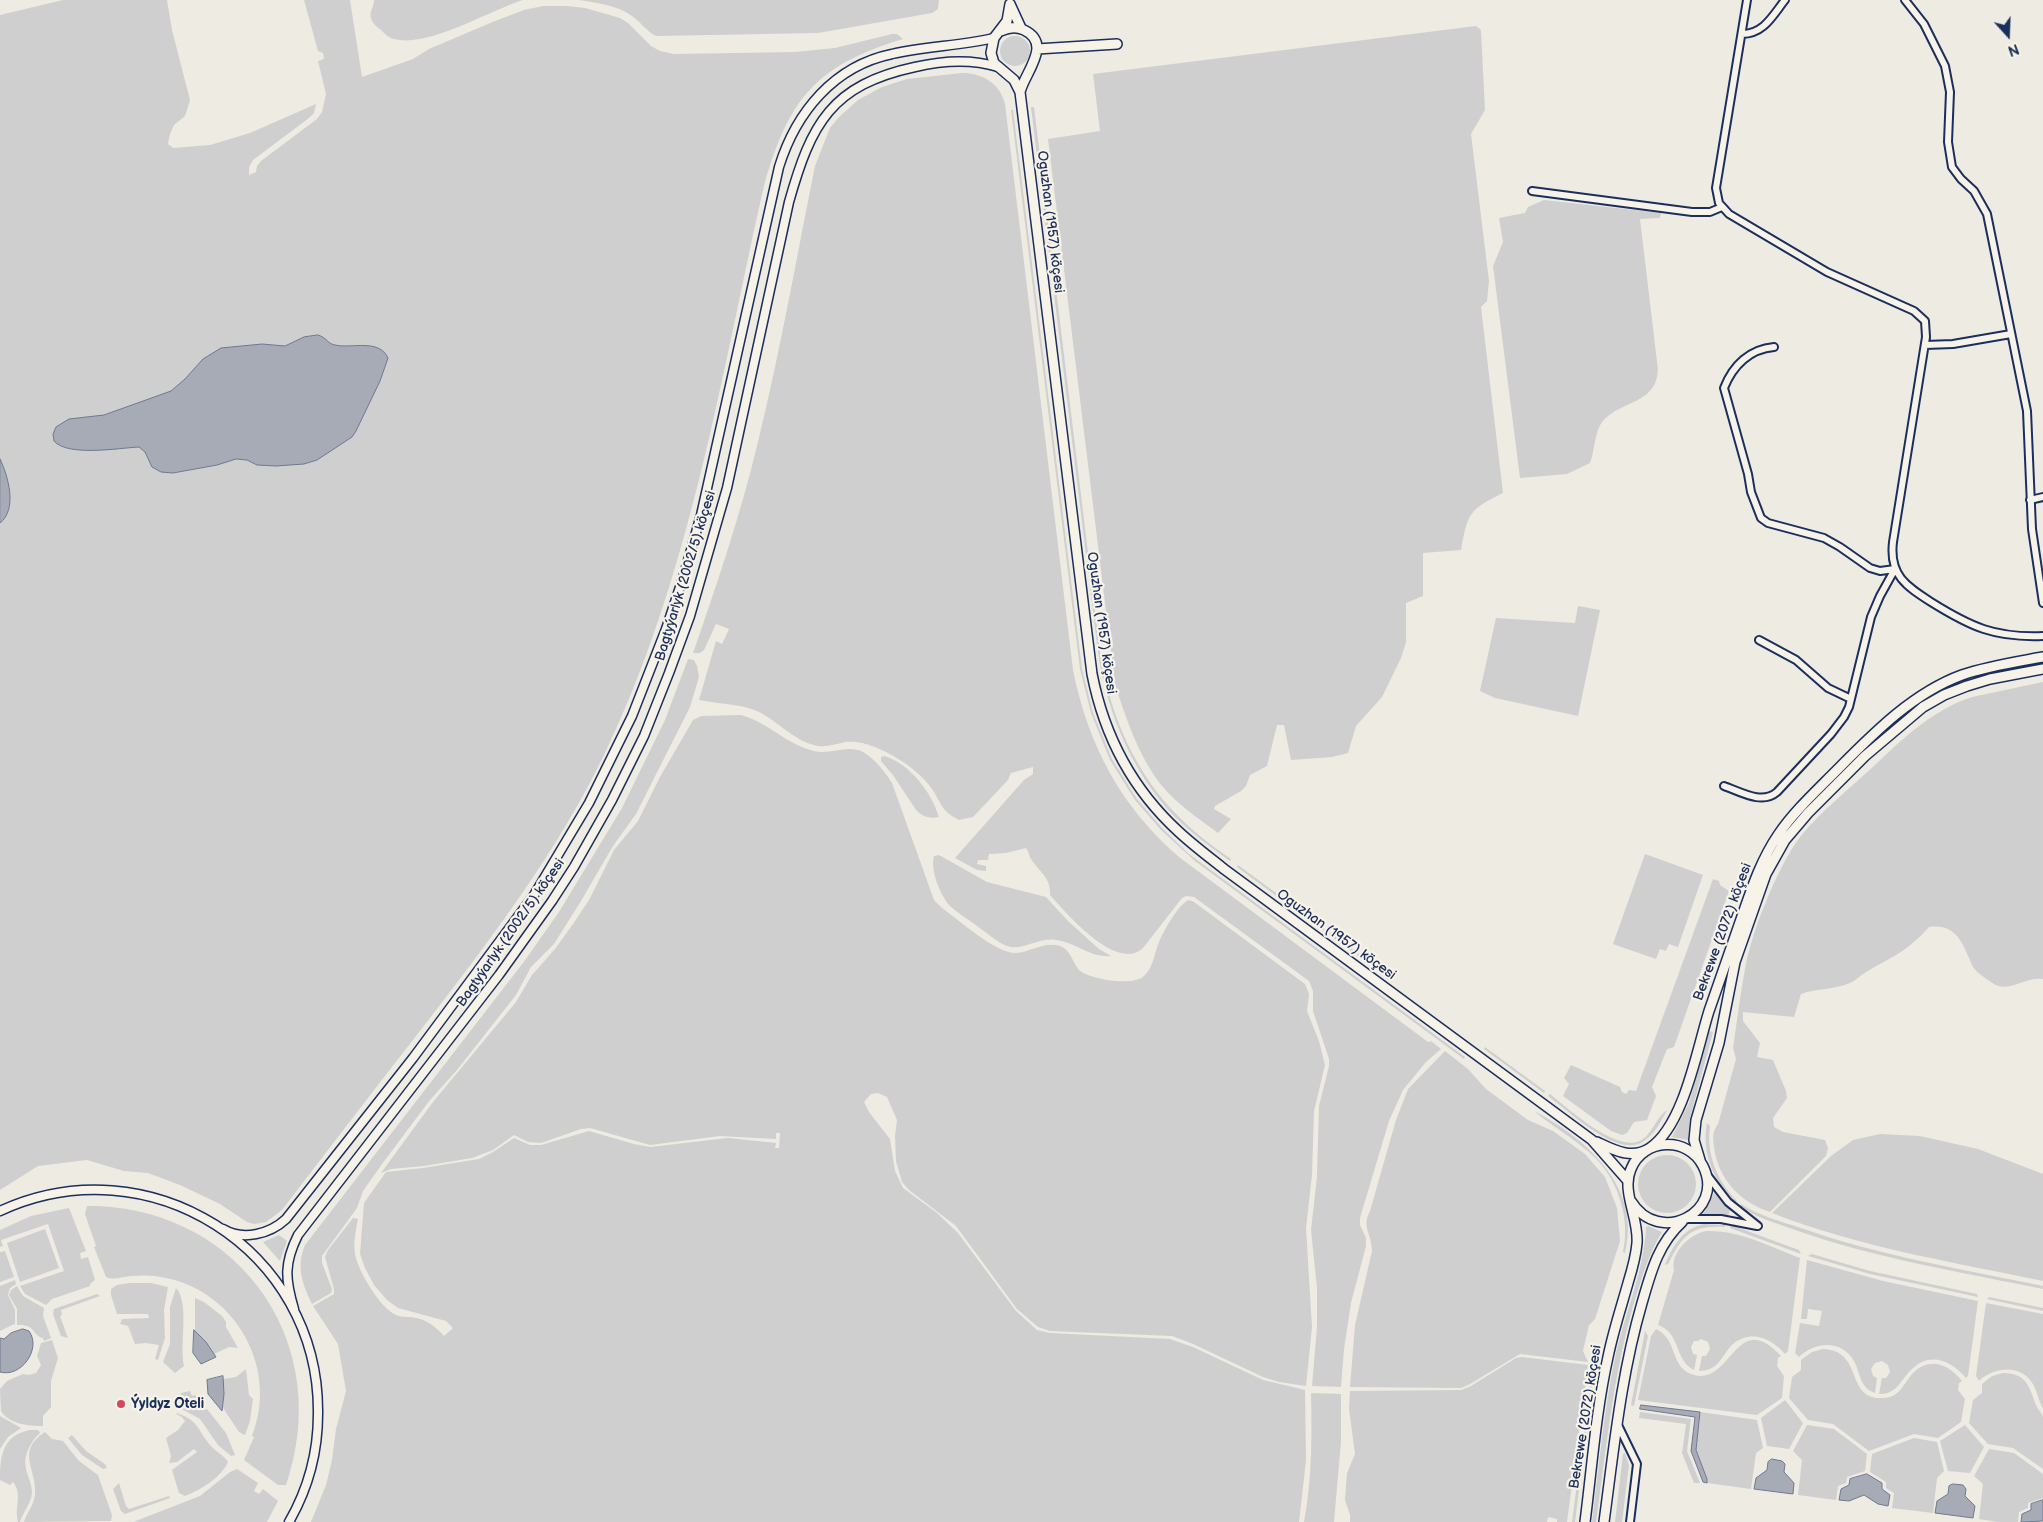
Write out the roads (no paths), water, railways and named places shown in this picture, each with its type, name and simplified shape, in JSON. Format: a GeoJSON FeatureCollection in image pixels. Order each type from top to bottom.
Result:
{"type":"FeatureCollection","features":[{"type":"Feature","properties":{"kind":"main road"},"geometry":{"type":"LineString","coordinates":[[1009,2],[1021,28],[1034,38],[1037,49],[1117,44]]}},
{"type":"Feature","properties":{"kind":"main road"},"geometry":{"type":"LineString","coordinates":[[998,67],[991,54],[994,38],[1007,22],[1009,2]]}},
{"type":"Feature","properties":{"kind":"main road"},"geometry":{"type":"LineString","coordinates":[[1001,31],[1011,27],[1021,28]]}},
{"type":"Feature","properties":{"kind":"main road","name":"Oguzhan (1957) köçesi"},"geometry":{"type":"LineString","coordinates":[[1020,92],[1023,80],[1034,62],[1037,49]]}},
{"type":"Feature","properties":{"kind":"main road","name":"Oguzhan (1957) köçesi"},"geometry":{"type":"LineString","coordinates":[[998,67],[1014,80],[1020,92],[1092,674],[1101,710],[1118,751],[1148,800],[1179,832],[1224,869],[1592,1140],[1628,1181]]}},
{"type":"Feature","properties":{"kind":"main road"},"geometry":{"type":"LineString","coordinates":[[1006,73],[1022,72],[1031,67]]}},
{"type":"Feature","properties":{"kind":"main road","name":"Bekrewe (2072) köçesi"},"geometry":{"type":"LineString","coordinates":[[1585,1522],[1605,1372],[1638,1244],[1637,1228],[1628,1181],[1634,1161],[1664,1133],[1676,1116],[1758,870],[1778,835],[1799,808],[1864,743],[1916,699],[1936,686],[1962,675],[2043,657]]}},
{"type":"Feature","properties":{"kind":"main road","name":"Bekrewe (2072) köçesi"},"geometry":{"type":"LineString","coordinates":[[1604,1522],[1627,1360],[1655,1261],[1666,1239],[1684,1220],[1696,1211],[1704,1200],[1707,1187],[1706,1173],[1694,1140],[1696,1120],[1719,1043],[1735,962],[1766,874],[1785,840],[1808,813],[1865,756],[1923,707],[1944,695],[1967,686],[1990,679],[2043,669]]}},
{"type":"Feature","properties":{"kind":"main road","name":"Oguzhan (1957) köçesi"},"geometry":{"type":"LineString","coordinates":[[1592,1140],[1625,1154],[1635,1154],[1650,1148]]}},
{"type":"Feature","properties":{"kind":"main road"},"geometry":{"type":"LineString","coordinates":[[1650,1148],[1664,1144],[1677,1145],[1690,1151],[1700,1160]]}},
{"type":"Feature","properties":{"kind":"main road"},"geometry":{"type":"LineString","coordinates":[[1631,1201],[1639,1212],[1651,1220],[1671,1223],[1684,1220]]}},
{"type":"Feature","properties":{"kind":"street"},"geometry":{"type":"LineString","coordinates":[[1747,0],[1716,188],[1717,198],[1729,214],[1822,269],[1914,311],[1923,318],[1926,325],[1925,345],[1893,542],[1892,555],[1896,569],[1908,586],[1962,621],[1990,632],[2043,636]]}},
{"type":"Feature","properties":{"kind":"street"},"geometry":{"type":"LineString","coordinates":[[1742,34],[1752,34],[1763,27],[1785,0]]}},
{"type":"Feature","properties":{"kind":"street"},"geometry":{"type":"LineString","coordinates":[[1905,0],[1924,24],[1945,66],[1950,101],[1948,142],[1950,161],[1954,172],[1980,199],[1987,214],[2027,411],[2032,529],[2043,603]]}},
{"type":"Feature","properties":{"kind":"street","name":"Bagtyýarlyk (2002/5) köçesi"},"geometry":{"type":"LineString","coordinates":[[0,1211],[29,1199],[49,1194],[89,1189],[143,1194],[169,1201],[188,1209],[228,1232],[258,1234],[271,1231],[286,1219],[413,1058],[529,902],[560,854],[602,778],[643,692],[683,578],[709,480],[778,167],[791,134],[802,115],[818,96],[841,76],[874,59],[909,50],[968,44],[994,38]]}},
{"type":"Feature","properties":{"kind":"street","name":"Bagtyýarlyk (2002/5) köçesi"},"geometry":{"type":"LineString","coordinates":[[294,1309],[286,1274],[289,1255],[298,1235],[499,974],[552,901],[574,867],[612,800],[644,736],[680,646],[727,488],[790,202],[801,162],[816,128],[833,106],[857,87],[896,71],[923,65],[952,62],[977,63],[998,67]]}},
{"type":"Feature","properties":{"kind":"street"},"geometry":{"type":"LineString","coordinates":[[1532,191],[1692,212],[1710,212],[1722,207]]}},
{"type":"Feature","properties":{"kind":"street"},"geometry":{"type":"LineString","coordinates":[[1925,345],[1953,344],[2011,334]]}},
{"type":"Feature","properties":{"kind":"street"},"geometry":{"type":"LineString","coordinates":[[1774,346],[1752,352],[1736,367],[1724,388],[1759,514],[1768,522],[1824,538],[1870,568],[1880,571],[1896,569]]}},
{"type":"Feature","properties":{"kind":"street"},"geometry":{"type":"LineString","coordinates":[[2030,500],[2043,497]]}},
{"type":"Feature","properties":{"kind":"street"},"geometry":{"type":"LineString","coordinates":[[1724,786],[1762,799],[1772,796],[1831,734],[1844,717],[1851,699],[1871,617],[1880,596],[1896,569]]}},
{"type":"Feature","properties":{"kind":"street"},"geometry":{"type":"LineString","coordinates":[[1759,640],[1796,660],[1828,688],[1851,699]]}},
{"type":"Feature","properties":{"kind":"street"},"geometry":{"type":"LineString","coordinates":[[1684,1220],[1721,1219],[1758,1226],[1728,1202],[1706,1173]]}},
{"type":"Feature","properties":{"kind":"street","name":"Bagtyýarlyk (2002/5) köçesi"},"geometry":{"type":"LineString","coordinates":[[223,1229],[240,1242],[262,1264],[283,1290],[306,1336],[314,1364],[317,1384],[318,1423],[315,1452],[307,1480],[288,1522]]}},
{"type":"Feature","properties":{"kind":"street"},"geometry":{"type":"LineString","coordinates":[[1617,1422],[1637,1464],[1630,1522]]}},
{"type":"Feature","properties":{"kind":"place","name":"Ýyldyz Oteli"},"geometry":{"type":"Point","coordinates":[121,1404]}}]}
